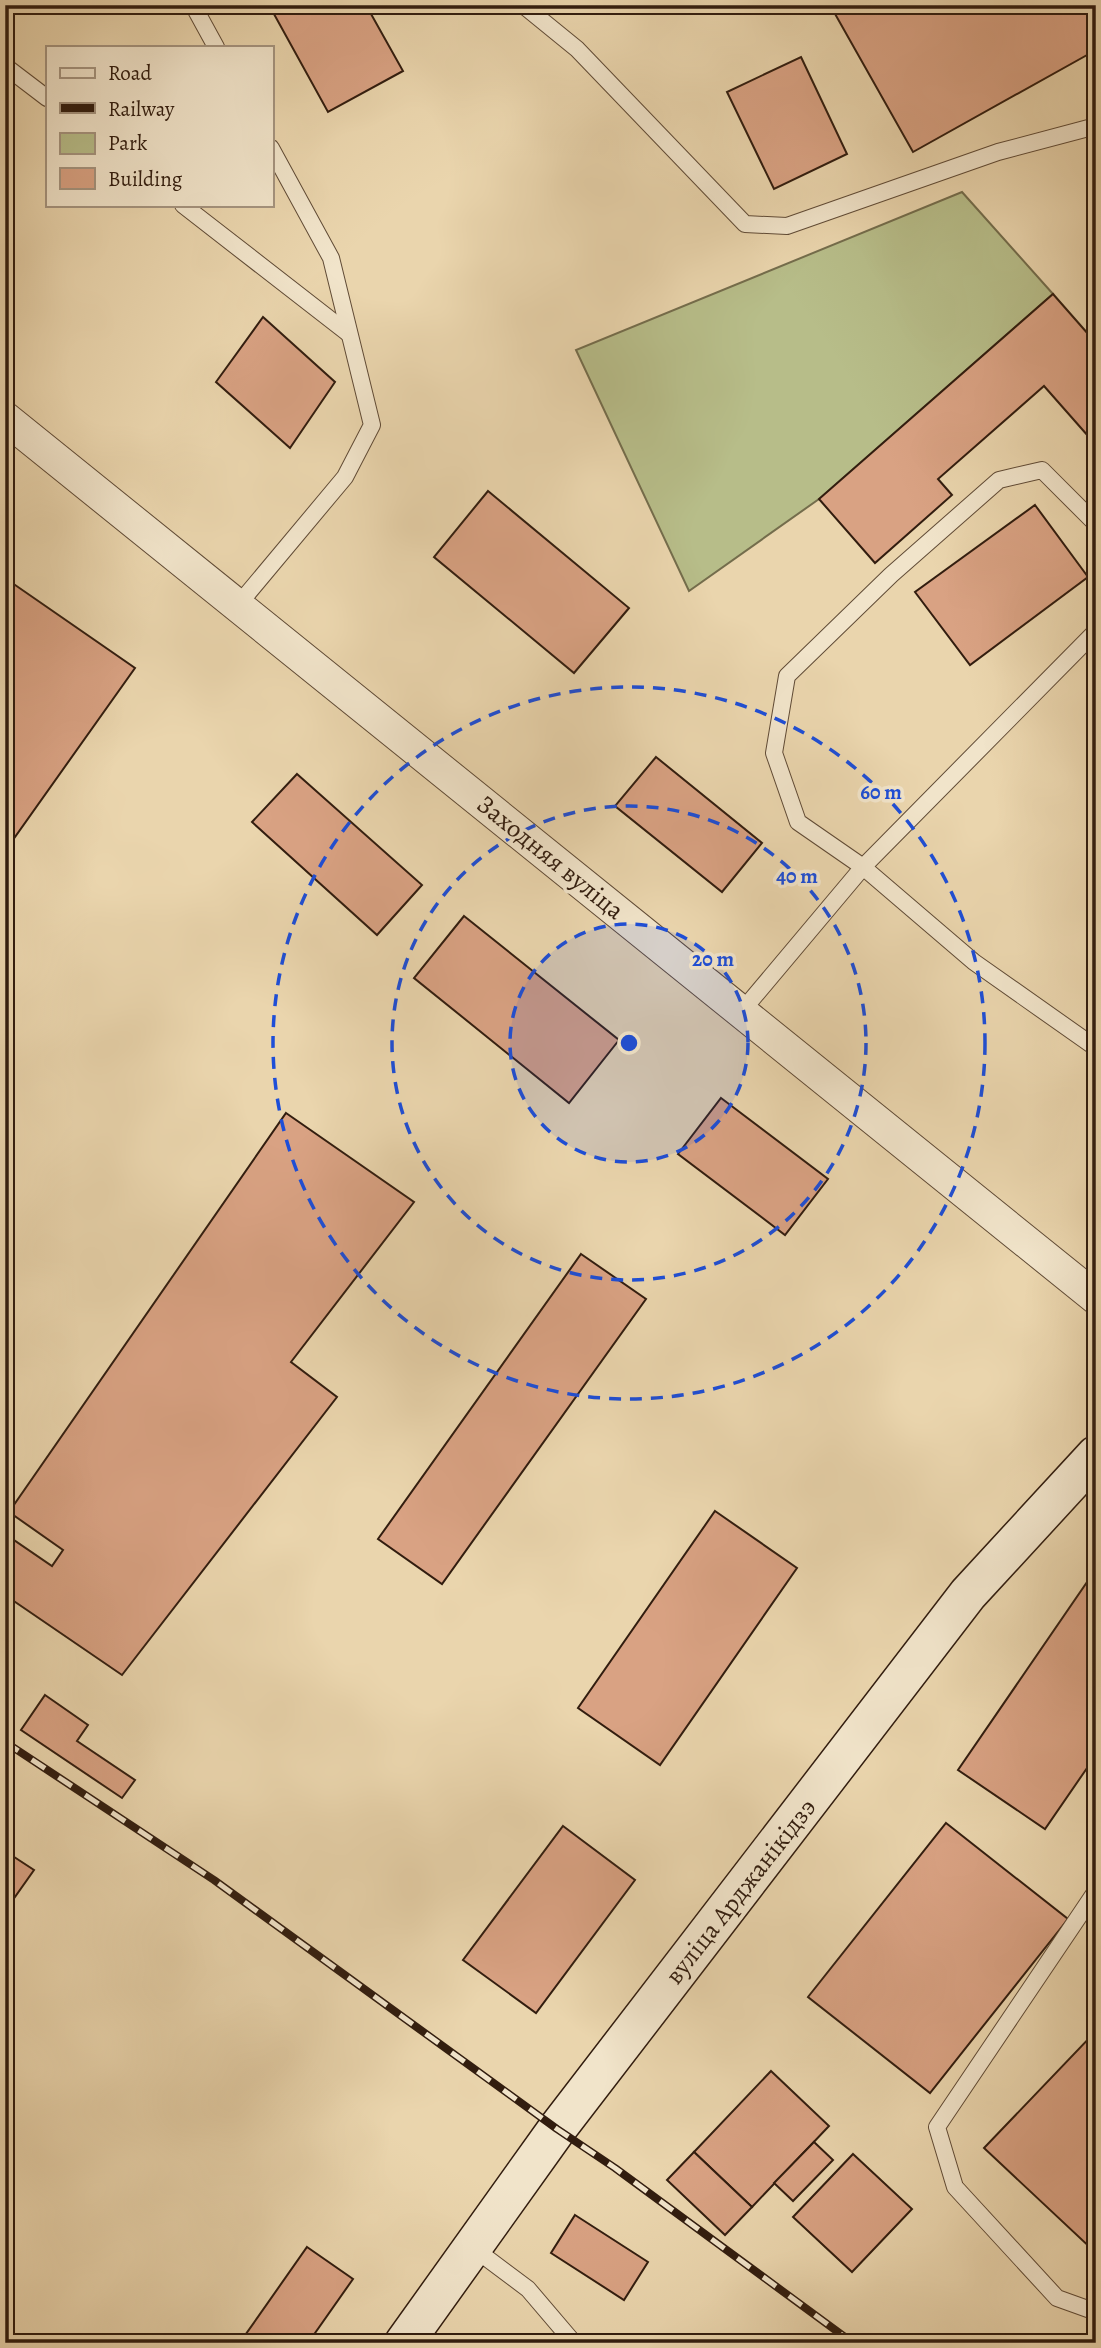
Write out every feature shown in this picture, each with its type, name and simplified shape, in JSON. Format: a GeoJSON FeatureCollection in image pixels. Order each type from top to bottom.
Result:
{"type":"FeatureCollection","features":[{"type":"Feature","properties":{"kind":"main road","name":"вуліца Арджанікідзэ"},"geometry":{"type":"LineString","coordinates":[[404,2343],[557,2129],[968,1594],[1091,1471]]}},
{"type":"Feature","properties":{"kind":"street","name":"Заходняя вуліца"},"geometry":{"type":"LineString","coordinates":[[5,418],[1096,1298]]}},
{"type":"Feature","properties":{"kind":"lane"},"geometry":{"type":"LineString","coordinates":[[193,5],[215,46]]}},
{"type":"Feature","properties":{"kind":"lane"},"geometry":{"type":"LineString","coordinates":[[523,5],[577,49],[745,225],[788,226],[998,152],[1096,126]]}},
{"type":"Feature","properties":{"kind":"lane"},"geometry":{"type":"LineString","coordinates":[[5,66],[46,98]]}},
{"type":"Feature","properties":{"kind":"lane"},"geometry":{"type":"LineString","coordinates":[[238,605],[345,477],[372,425],[331,257],[273,152]]}},
{"type":"Feature","properties":{"kind":"lane"},"geometry":{"type":"LineString","coordinates":[[185,206],[349,334]]}},
{"type":"Feature","properties":{"kind":"lane"},"geometry":{"type":"LineString","coordinates":[[1096,524],[1042,470],[999,480],[891,575],[788,676],[774,753],[798,822],[863,867],[974,962],[1096,1048]]}},
{"type":"Feature","properties":{"kind":"lane"},"geometry":{"type":"LineString","coordinates":[[742,1011],[863,867],[1096,631]]}},
{"type":"Feature","properties":{"kind":"lane"},"geometry":{"type":"LineString","coordinates":[[1096,1891],[937,2127],[955,2188],[1057,2298],[1096,2312]]}},
{"type":"Feature","properties":{"kind":"lane"},"geometry":{"type":"LineString","coordinates":[[472,2247],[528,2289],[574,2343]]}},
{"type":"Feature","properties":{"kind":"green space"},"geometry":{"type":"Polygon","coordinates":[[[962,192],[1053,294],[819,499],[689,591],[576,350],[962,192]]]}},
{"type":"Feature","properties":{"kind":"building"},"geometry":{"type":"Polygon","coordinates":[[[269,5],[366,5],[403,71],[328,112],[269,5]]]}},
{"type":"Feature","properties":{"kind":"building"},"geometry":{"type":"Polygon","coordinates":[[[830,5],[1096,5],[1096,50],[913,152],[830,5]]]}},
{"type":"Feature","properties":{"kind":"building"},"geometry":{"type":"Polygon","coordinates":[[[801,57],[847,154],[774,189],[727,92],[801,57]]]}},
{"type":"Feature","properties":{"kind":"building"},"geometry":{"type":"Polygon","coordinates":[[[1053,294],[1096,343],[1096,445],[1044,386],[938,479],[952,495],[875,563],[819,499],[1053,294]]]}},
{"type":"Feature","properties":{"kind":"building"},"geometry":{"type":"Polygon","coordinates":[[[263,317],[335,382],[290,448],[216,382],[263,317]]]}},
{"type":"Feature","properties":{"kind":"building"},"geometry":{"type":"Polygon","coordinates":[[[488,491],[629,608],[574,673],[434,557],[488,491]]]}},
{"type":"Feature","properties":{"kind":"building"},"geometry":{"type":"Polygon","coordinates":[[[1035,505],[1088,577],[970,665],[915,592],[1035,505]]]}},
{"type":"Feature","properties":{"kind":"building"},"geometry":{"type":"Polygon","coordinates":[[[5,578],[135,668],[5,851],[5,578]]]}},
{"type":"Feature","properties":{"kind":"building"},"geometry":{"type":"Polygon","coordinates":[[[656,757],[762,843],[722,892],[615,806],[656,757]]]}},
{"type":"Feature","properties":{"kind":"building"},"geometry":{"type":"Polygon","coordinates":[[[297,774],[422,885],[377,935],[252,822],[297,774]]]}},
{"type":"Feature","properties":{"kind":"building"},"geometry":{"type":"Polygon","coordinates":[[[464,916],[619,1040],[569,1103],[414,978],[464,916]]]}},
{"type":"Feature","properties":{"kind":"building"},"geometry":{"type":"Polygon","coordinates":[[[721,1098],[828,1179],[785,1235],[678,1154],[721,1098]]]}},
{"type":"Feature","properties":{"kind":"building"},"geometry":{"type":"Polygon","coordinates":[[[286,1113],[414,1202],[291,1362],[337,1397],[122,1675],[5,1595],[5,1534],[52,1566],[63,1550],[9,1512],[286,1113]]]}},
{"type":"Feature","properties":{"kind":"building"},"geometry":{"type":"Polygon","coordinates":[[[581,1254],[646,1299],[442,1584],[378,1539],[581,1254]]]}},
{"type":"Feature","properties":{"kind":"building"},"geometry":{"type":"Polygon","coordinates":[[[715,1511],[797,1568],[660,1765],[578,1708],[715,1511]]]}},
{"type":"Feature","properties":{"kind":"building"},"geometry":{"type":"Polygon","coordinates":[[[1096,1569],[1096,1755],[1045,1829],[958,1770],[1096,1569]]]}},
{"type":"Feature","properties":{"kind":"building"},"geometry":{"type":"Polygon","coordinates":[[[45,1695],[88,1725],[77,1741],[135,1780],[122,1798],[21,1730],[45,1695]]]}},
{"type":"Feature","properties":{"kind":"building"},"geometry":{"type":"Polygon","coordinates":[[[946,1823],[1068,1919],[930,2093],[808,1997],[946,1823]]]}},
{"type":"Feature","properties":{"kind":"building"},"geometry":{"type":"Polygon","coordinates":[[[563,1826],[635,1880],[536,2013],[463,1960],[563,1826]]]}},
{"type":"Feature","properties":{"kind":"building"},"geometry":{"type":"Polygon","coordinates":[[[5,1851],[34,1870],[5,1911],[5,1851]]]}},
{"type":"Feature","properties":{"kind":"building"},"geometry":{"type":"Polygon","coordinates":[[[1096,2031],[1096,2253],[984,2148],[1096,2031]]]}},
{"type":"Feature","properties":{"kind":"building"},"geometry":{"type":"Polygon","coordinates":[[[771,2071],[829,2126],[752,2207],[694,2152],[771,2071]]]}},
{"type":"Feature","properties":{"kind":"building"},"geometry":{"type":"Polygon","coordinates":[[[814,2142],[833,2160],[793,2201],[774,2183],[814,2142]]]}},
{"type":"Feature","properties":{"kind":"building"},"geometry":{"type":"Polygon","coordinates":[[[694,2152],[752,2207],[725,2235],[667,2180],[694,2152]]]}},
{"type":"Feature","properties":{"kind":"building"},"geometry":{"type":"Polygon","coordinates":[[[853,2154],[912,2209],[852,2272],[793,2217],[853,2154]]]}},
{"type":"Feature","properties":{"kind":"building"},"geometry":{"type":"Polygon","coordinates":[[[575,2215],[648,2262],[624,2300],[551,2253],[575,2215]]]}},
{"type":"Feature","properties":{"kind":"building"},"geometry":{"type":"Polygon","coordinates":[[[307,2247],[353,2279],[308,2343],[243,2343],[241,2341],[307,2247]]]}},
{"type":"Feature","properties":{"kind":"railway"},"geometry":{"type":"LineString","coordinates":[[5,1742],[214,1880],[853,2343]]}}]}
